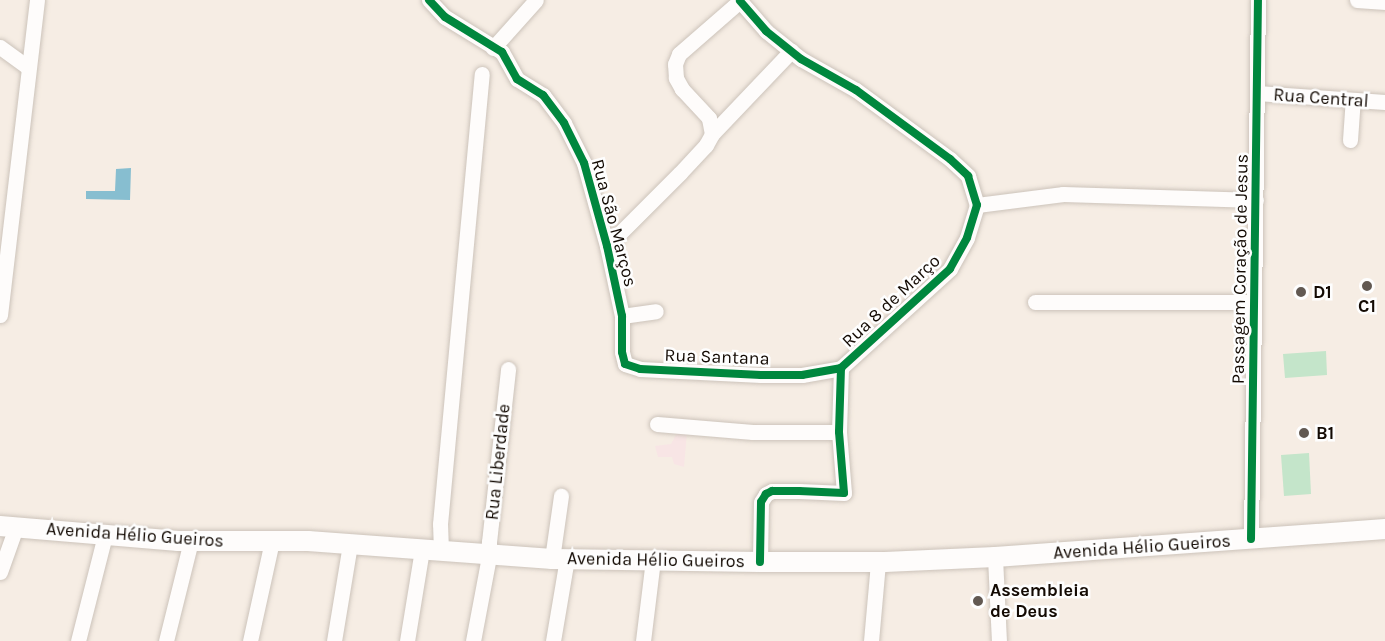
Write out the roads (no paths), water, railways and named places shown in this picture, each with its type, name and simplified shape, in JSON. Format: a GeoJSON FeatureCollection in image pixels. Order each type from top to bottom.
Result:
{"type":"FeatureCollection","features":[{"type":"Feature","properties":{"kind":"main road","name":"Avenida Hélio Gueiros"},"geometry":{"type":"LineString","coordinates":[[8,526],[191,541],[350,544],[489,556],[760,562],[878,562],[995,557],[1385,529]]}},
{"type":"Feature","properties":{"kind":"street"},"geometry":{"type":"LineString","coordinates":[[0,315],[37,0]]}},
{"type":"Feature","properties":{"kind":"street","name":"Rua São Marços"},"geometry":{"type":"LineString","coordinates":[[429,0],[445,17],[502,52],[517,79],[543,94],[564,123],[584,163],[607,246],[622,316],[622,333]]}},
{"type":"Feature","properties":{"kind":"street"},"geometry":{"type":"LineString","coordinates":[[493,48],[536,0]]}},
{"type":"Feature","properties":{"kind":"street"},"geometry":{"type":"LineString","coordinates":[[712,134],[709,118],[682,89],[676,78],[675,64],[679,54],[741,0],[766,31],[791,51],[892,115],[950,159],[968,176],[977,205],[1063,194],[1256,200]]}},
{"type":"Feature","properties":{"kind":"street","name":"Passagem Coração de Jesus"},"geometry":{"type":"LineString","coordinates":[[1251,539],[1258,0]]}},
{"type":"Feature","properties":{"kind":"street"},"geometry":{"type":"LineString","coordinates":[[1357,0],[1385,2]]}},
{"type":"Feature","properties":{"kind":"street"},"geometry":{"type":"LineString","coordinates":[[0,47],[28,67]]}},
{"type":"Feature","properties":{"kind":"street"},"geometry":{"type":"LineString","coordinates":[[607,246],[706,145],[712,134],[791,51]]}},
{"type":"Feature","properties":{"kind":"street"},"geometry":{"type":"LineString","coordinates":[[407,641],[440,524],[482,74]]}},
{"type":"Feature","properties":{"kind":"street","name":"Rua Central"},"geometry":{"type":"LineString","coordinates":[[1257,93],[1385,102]]}},
{"type":"Feature","properties":{"kind":"street"},"geometry":{"type":"LineString","coordinates":[[1350,140],[1353,100]]}},
{"type":"Feature","properties":{"kind":"street","name":"Rua 8 de Março"},"geometry":{"type":"LineString","coordinates":[[760,562],[761,502],[766,494],[772,491],[844,493],[839,432],[841,368],[950,269],[967,238],[977,205]]}},
{"type":"Feature","properties":{"kind":"street"},"geometry":{"type":"LineString","coordinates":[[1035,302],[1254,302]]}},
{"type":"Feature","properties":{"kind":"street"},"geometry":{"type":"LineString","coordinates":[[622,316],[656,311]]}},
{"type":"Feature","properties":{"kind":"street","name":"Rua Santana"},"geometry":{"type":"LineString","coordinates":[[622,333],[623,360],[629,367],[634,368],[792,375],[841,368]]}},
{"type":"Feature","properties":{"kind":"street","name":"Rua Liberdade"},"geometry":{"type":"LineString","coordinates":[[472,641],[489,556],[508,369]]}},
{"type":"Feature","properties":{"kind":"street"},"geometry":{"type":"LineString","coordinates":[[657,424],[753,432],[839,432]]}},
{"type":"Feature","properties":{"kind":"street"},"geometry":{"type":"LineString","coordinates":[[553,641],[561,496]]}},
{"type":"Feature","properties":{"kind":"street"},"geometry":{"type":"LineString","coordinates":[[0,572],[8,526]]}},
{"type":"Feature","properties":{"kind":"street"},"geometry":{"type":"LineString","coordinates":[[78,641],[105,535]]}},
{"type":"Feature","properties":{"kind":"street"},"geometry":{"type":"LineString","coordinates":[[166,641],[191,541]]}},
{"type":"Feature","properties":{"kind":"street"},"geometry":{"type":"LineString","coordinates":[[250,641],[272,541]]}},
{"type":"Feature","properties":{"kind":"street"},"geometry":{"type":"LineString","coordinates":[[334,641],[350,544]]}},
{"type":"Feature","properties":{"kind":"street"},"geometry":{"type":"LineString","coordinates":[[995,557],[999,641]]}},
{"type":"Feature","properties":{"kind":"street"},"geometry":{"type":"LineString","coordinates":[[643,641],[653,560]]}},
{"type":"Feature","properties":{"kind":"street"},"geometry":{"type":"LineString","coordinates":[[871,641],[878,562]]}},
{"type":"Feature","properties":{"kind":"water"},"geometry":{"type":"Polygon","coordinates":[[[131,168],[130,200],[86,199],[86,191],[115,191],[116,169],[131,168]]]}},
{"type":"Feature","properties":{"kind":"place","name":"C1"},"geometry":{"type":"Point","coordinates":[1367,286]}},
{"type":"Feature","properties":{"kind":"place","name":"D1"},"geometry":{"type":"Point","coordinates":[1301,292]}},
{"type":"Feature","properties":{"kind":"place","name":"B1"},"geometry":{"type":"Point","coordinates":[1304,433]}},
{"type":"Feature","properties":{"kind":"place","name":"Assembleia de Deus"},"geometry":{"type":"Point","coordinates":[978,601]}}]}
